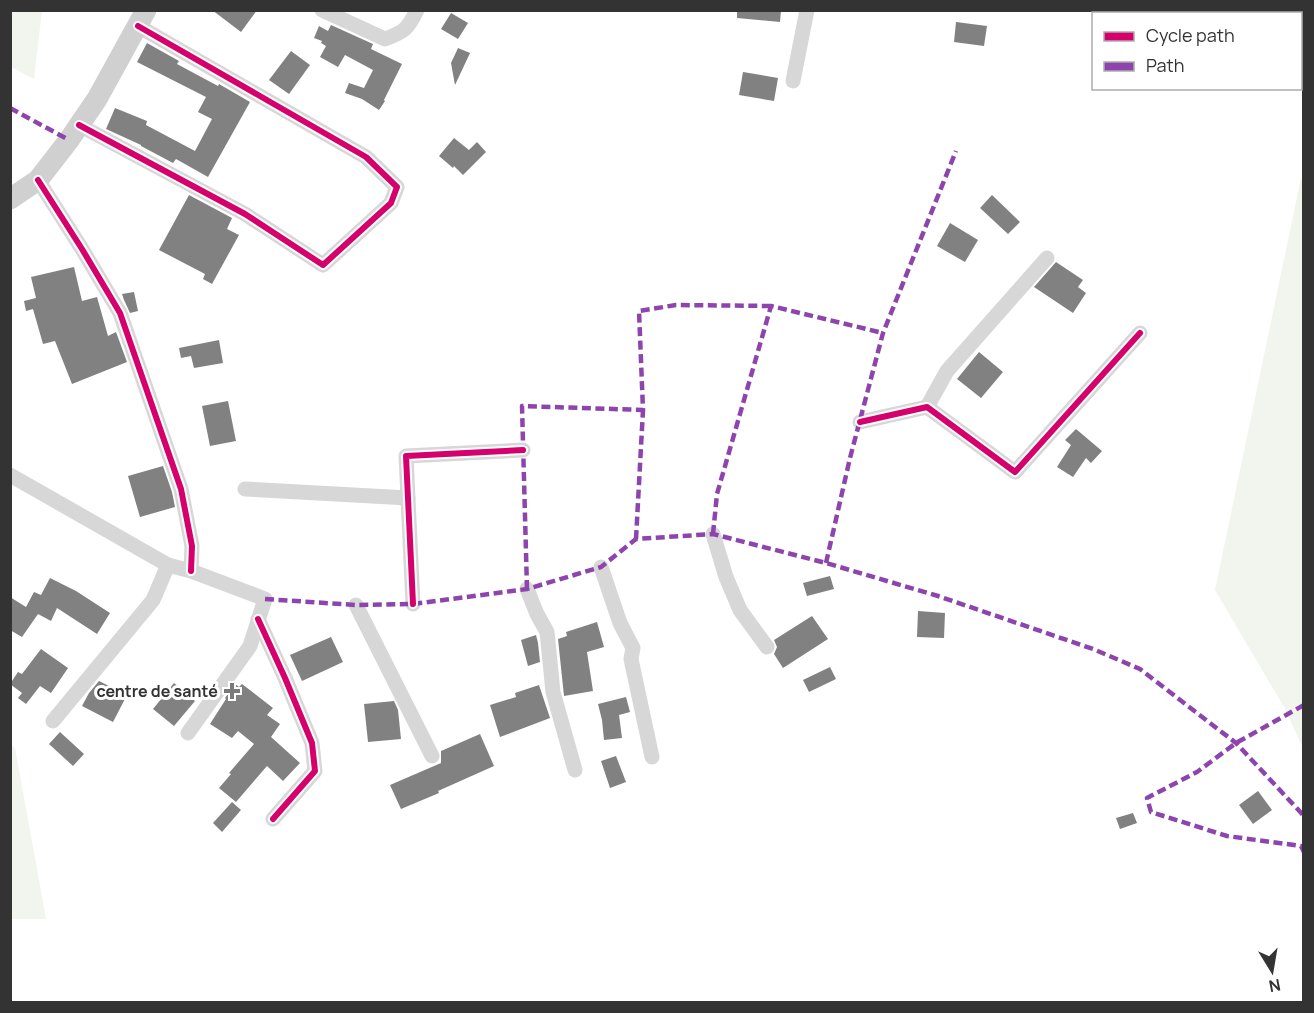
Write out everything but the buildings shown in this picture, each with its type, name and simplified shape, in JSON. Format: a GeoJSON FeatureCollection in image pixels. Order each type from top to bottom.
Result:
{"type":"FeatureCollection","features":[{"type":"Feature","properties":{"kind":"street"},"geometry":{"type":"LineString","coordinates":[[322,10],[385,39],[405,29],[417,10]]}},
{"type":"Feature","properties":{"kind":"street"},"geometry":{"type":"LineString","coordinates":[[793,81],[807,10]]}},
{"type":"Feature","properties":{"kind":"street"},"geometry":{"type":"LineString","coordinates":[[10,199],[38,180],[79,125],[97,99],[142,18],[366,157],[397,187],[391,203],[323,265],[245,214],[79,125]]}},
{"type":"Feature","properties":{"kind":"street"},"geometry":{"type":"LineString","coordinates":[[38,180],[120,313],[181,489],[192,546],[191,571]]}},
{"type":"Feature","properties":{"kind":"street"},"geometry":{"type":"LineString","coordinates":[[860,423],[927,407],[947,371],[1047,258]]}},
{"type":"Feature","properties":{"kind":"street"},"geometry":{"type":"LineString","coordinates":[[927,407],[1015,472],[1140,333]]}},
{"type":"Feature","properties":{"kind":"street"},"geometry":{"type":"LineString","coordinates":[[413,604],[406,456],[523,450]]}},
{"type":"Feature","properties":{"kind":"street"},"geometry":{"type":"LineString","coordinates":[[10,475],[168,565],[191,571],[265,599],[250,646],[188,733]]}},
{"type":"Feature","properties":{"kind":"street"},"geometry":{"type":"LineString","coordinates":[[245,489],[408,498]]}},
{"type":"Feature","properties":{"kind":"street"},"geometry":{"type":"LineString","coordinates":[[713,534],[726,577],[740,610],[767,647]]}},
{"type":"Feature","properties":{"kind":"street"},"geometry":{"type":"LineString","coordinates":[[52,721],[153,600],[168,565]]}},
{"type":"Feature","properties":{"kind":"street"},"geometry":{"type":"LineString","coordinates":[[601,567],[620,623],[633,648],[631,659],[652,757]]}},
{"type":"Feature","properties":{"kind":"street"},"geometry":{"type":"LineString","coordinates":[[527,589],[547,632],[553,692],[575,770]]}},
{"type":"Feature","properties":{"kind":"street"},"geometry":{"type":"LineString","coordinates":[[356,605],[432,756]]}},
{"type":"Feature","properties":{"kind":"street"},"geometry":{"type":"LineString","coordinates":[[258,619],[312,743],[315,771],[273,819]]}},
{"type":"Feature","properties":{"kind":"shaded area"},"geometry":{"type":"Polygon","coordinates":[[[10,11],[42,11],[34,79],[11,67],[10,11]]]}},
{"type":"Feature","properties":{"kind":"shaded area"},"geometry":{"type":"Polygon","coordinates":[[[1301,178],[1304,182],[1303,748],[1284,707],[1215,590],[1301,178]]]}},
{"type":"Feature","properties":{"kind":"shaded area"},"geometry":{"type":"Polygon","coordinates":[[[11,745],[15,748],[46,919],[11,919],[11,745]]]}},
{"type":"Feature","properties":{"kind":"marked path"},"geometry":{"type":"LineString","coordinates":[[10,108],[69,140]]}},
{"type":"Feature","properties":{"kind":"marked path"},"geometry":{"type":"LineString","coordinates":[[826,563],[850,458],[883,333],[956,151]]}},
{"type":"Feature","properties":{"kind":"marked path"},"geometry":{"type":"LineString","coordinates":[[527,589],[522,406],[643,410],[639,311],[676,305],[771,306]]}},
{"type":"Feature","properties":{"kind":"marked path"},"geometry":{"type":"LineString","coordinates":[[713,534],[717,494],[771,306],[883,333]]}},
{"type":"Feature","properties":{"kind":"marked path"},"geometry":{"type":"LineString","coordinates":[[636,539],[643,410]]}},
{"type":"Feature","properties":{"kind":"marked path"},"geometry":{"type":"LineString","coordinates":[[265,599],[356,605],[413,604],[527,589],[601,567],[636,539],[713,534],[826,563],[938,596],[1093,649],[1140,669],[1236,743],[1304,816]]}},
{"type":"Feature","properties":{"kind":"marked path"},"geometry":{"type":"LineString","coordinates":[[1304,705],[1236,743],[1197,772],[1147,798],[1151,812],[1227,836],[1301,846],[1304,852]]}},
{"type":"Feature","properties":{"kind":"cycle path"},"geometry":{"type":"LineString","coordinates":[[79,125],[245,214],[323,265],[391,203],[397,187],[366,157],[138,26]]}},
{"type":"Feature","properties":{"kind":"cycle path"},"geometry":{"type":"LineString","coordinates":[[38,180],[120,313],[181,489],[192,546],[191,571]]}},
{"type":"Feature","properties":{"kind":"cycle path"},"geometry":{"type":"LineString","coordinates":[[860,422],[927,407],[1015,472],[1140,333]]}},
{"type":"Feature","properties":{"kind":"cycle path"},"geometry":{"type":"LineString","coordinates":[[413,604],[406,456],[523,450]]}},
{"type":"Feature","properties":{"kind":"cycle path"},"geometry":{"type":"LineString","coordinates":[[258,619],[312,743],[315,771],[273,819]]}},
{"type":"Feature","properties":{"kind":"place","name":"centre de santé"},"geometry":{"type":"Point","coordinates":[232,691]}}]}
